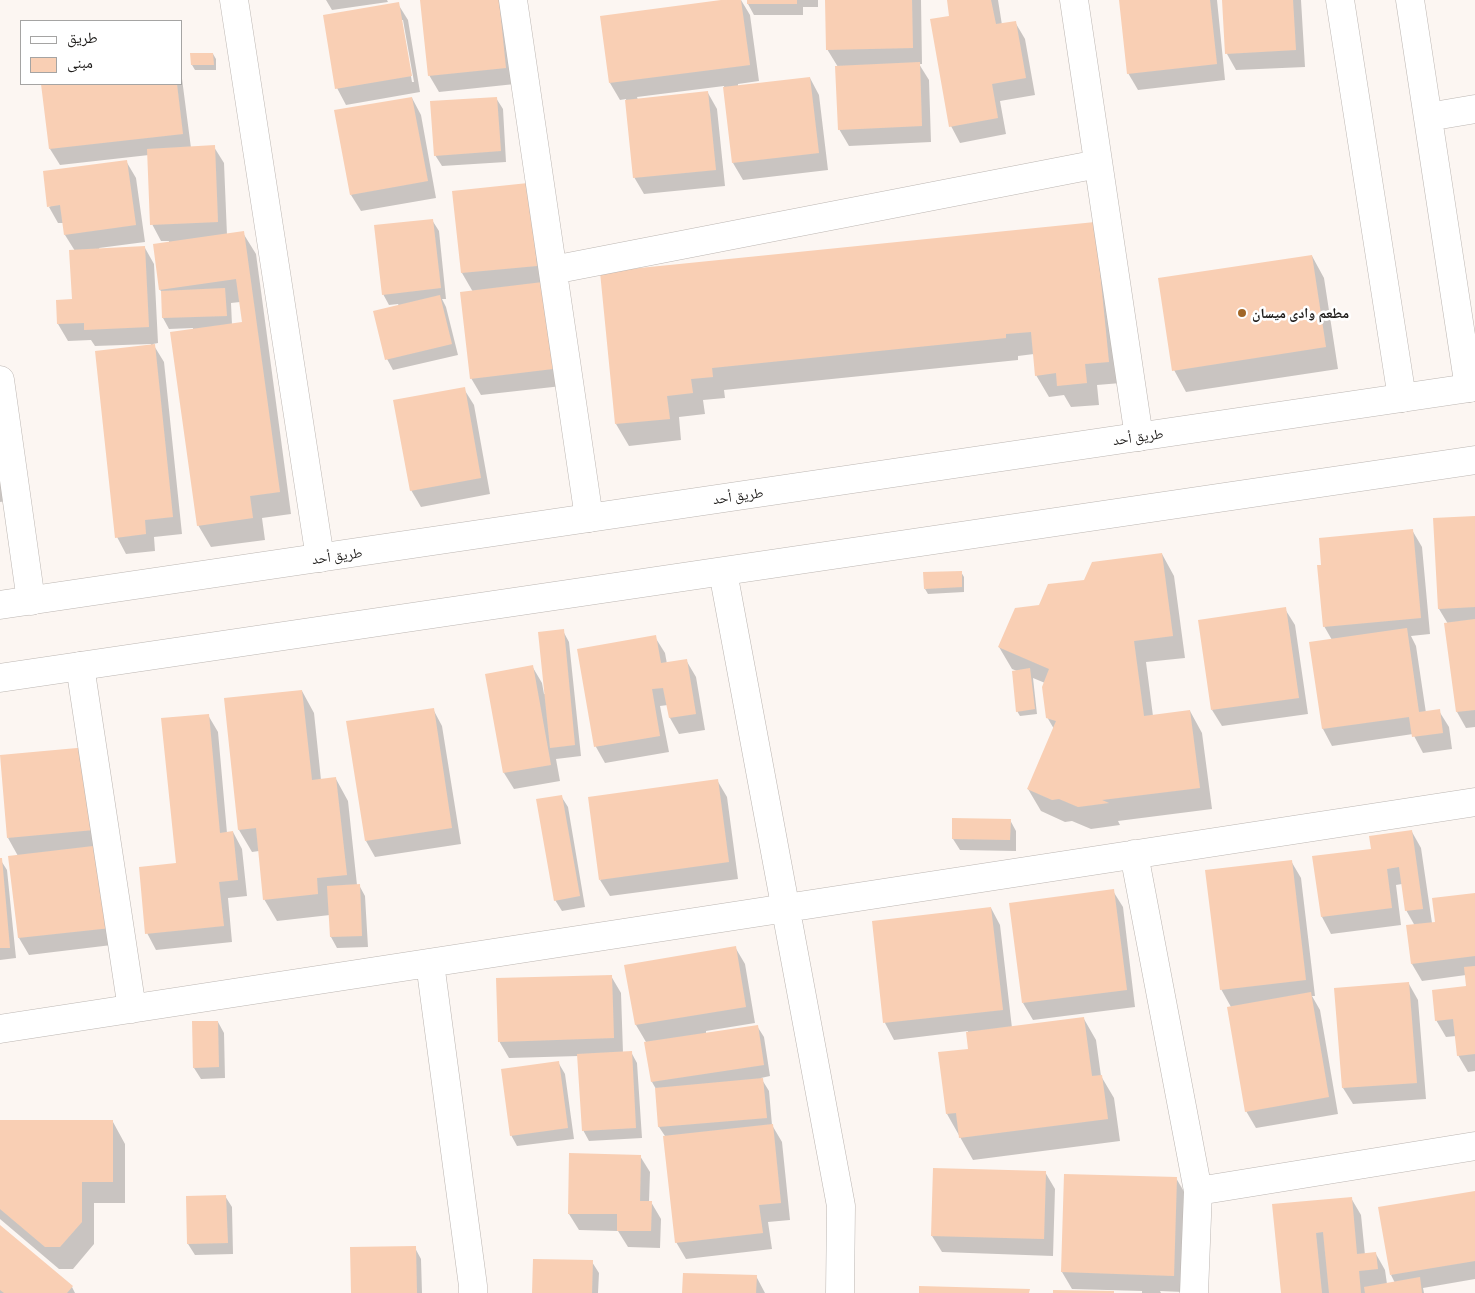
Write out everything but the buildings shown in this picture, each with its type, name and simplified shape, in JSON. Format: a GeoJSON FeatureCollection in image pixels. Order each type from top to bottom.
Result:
{"type":"FeatureCollection","features":[{"type":"Feature","properties":{"kind":"street"},"geometry":{"type":"LineString","coordinates":[[234,0],[320,558]]}},
{"type":"Feature","properties":{"kind":"street"},"geometry":{"type":"LineString","coordinates":[[513,0],[589,518]]}},
{"type":"Feature","properties":{"kind":"street"},"geometry":{"type":"LineString","coordinates":[[1074,0],[1139,437]]}},
{"type":"Feature","properties":{"kind":"street"},"geometry":{"type":"LineString","coordinates":[[1340,0],[1402,398]]}},
{"type":"Feature","properties":{"kind":"street"},"geometry":{"type":"LineString","coordinates":[[1410,0],[1472,388]]}},
{"type":"Feature","properties":{"kind":"street"},"geometry":{"type":"LineString","coordinates":[[1428,117],[1475,109]]}},
{"type":"Feature","properties":{"kind":"street"},"geometry":{"type":"LineString","coordinates":[[552,270],[1098,164]]}},
{"type":"Feature","properties":{"kind":"street"},"geometry":{"type":"LineString","coordinates":[[0,380],[31,601]]}},
{"type":"Feature","properties":{"kind":"street","name":"طريق أحد"},"geometry":{"type":"LineString","coordinates":[[0,606],[1472,388]]}},
{"type":"Feature","properties":{"kind":"street"},"geometry":{"type":"LineString","coordinates":[[0,678],[1475,460]]}},
{"type":"Feature","properties":{"kind":"street"},"geometry":{"type":"LineString","coordinates":[[722,572],[841,1206],[840,1293]]}},
{"type":"Feature","properties":{"kind":"street"},"geometry":{"type":"LineString","coordinates":[[80,666],[132,1009]]}},
{"type":"Feature","properties":{"kind":"street"},"geometry":{"type":"LineString","coordinates":[[0,1029],[1475,802]]}},
{"type":"Feature","properties":{"kind":"street"},"geometry":{"type":"LineString","coordinates":[[1134,854],[1198,1191],[1194,1293]]}},
{"type":"Feature","properties":{"kind":"street"},"geometry":{"type":"LineString","coordinates":[[430,963],[473,1293]]}},
{"type":"Feature","properties":{"kind":"street"},"geometry":{"type":"LineString","coordinates":[[1198,1191],[1475,1146]]}},
{"type":"Feature","properties":{"kind":"place","name":"مطعم وادى ميسان"},"geometry":{"type":"Point","coordinates":[1242,313]}}]}
